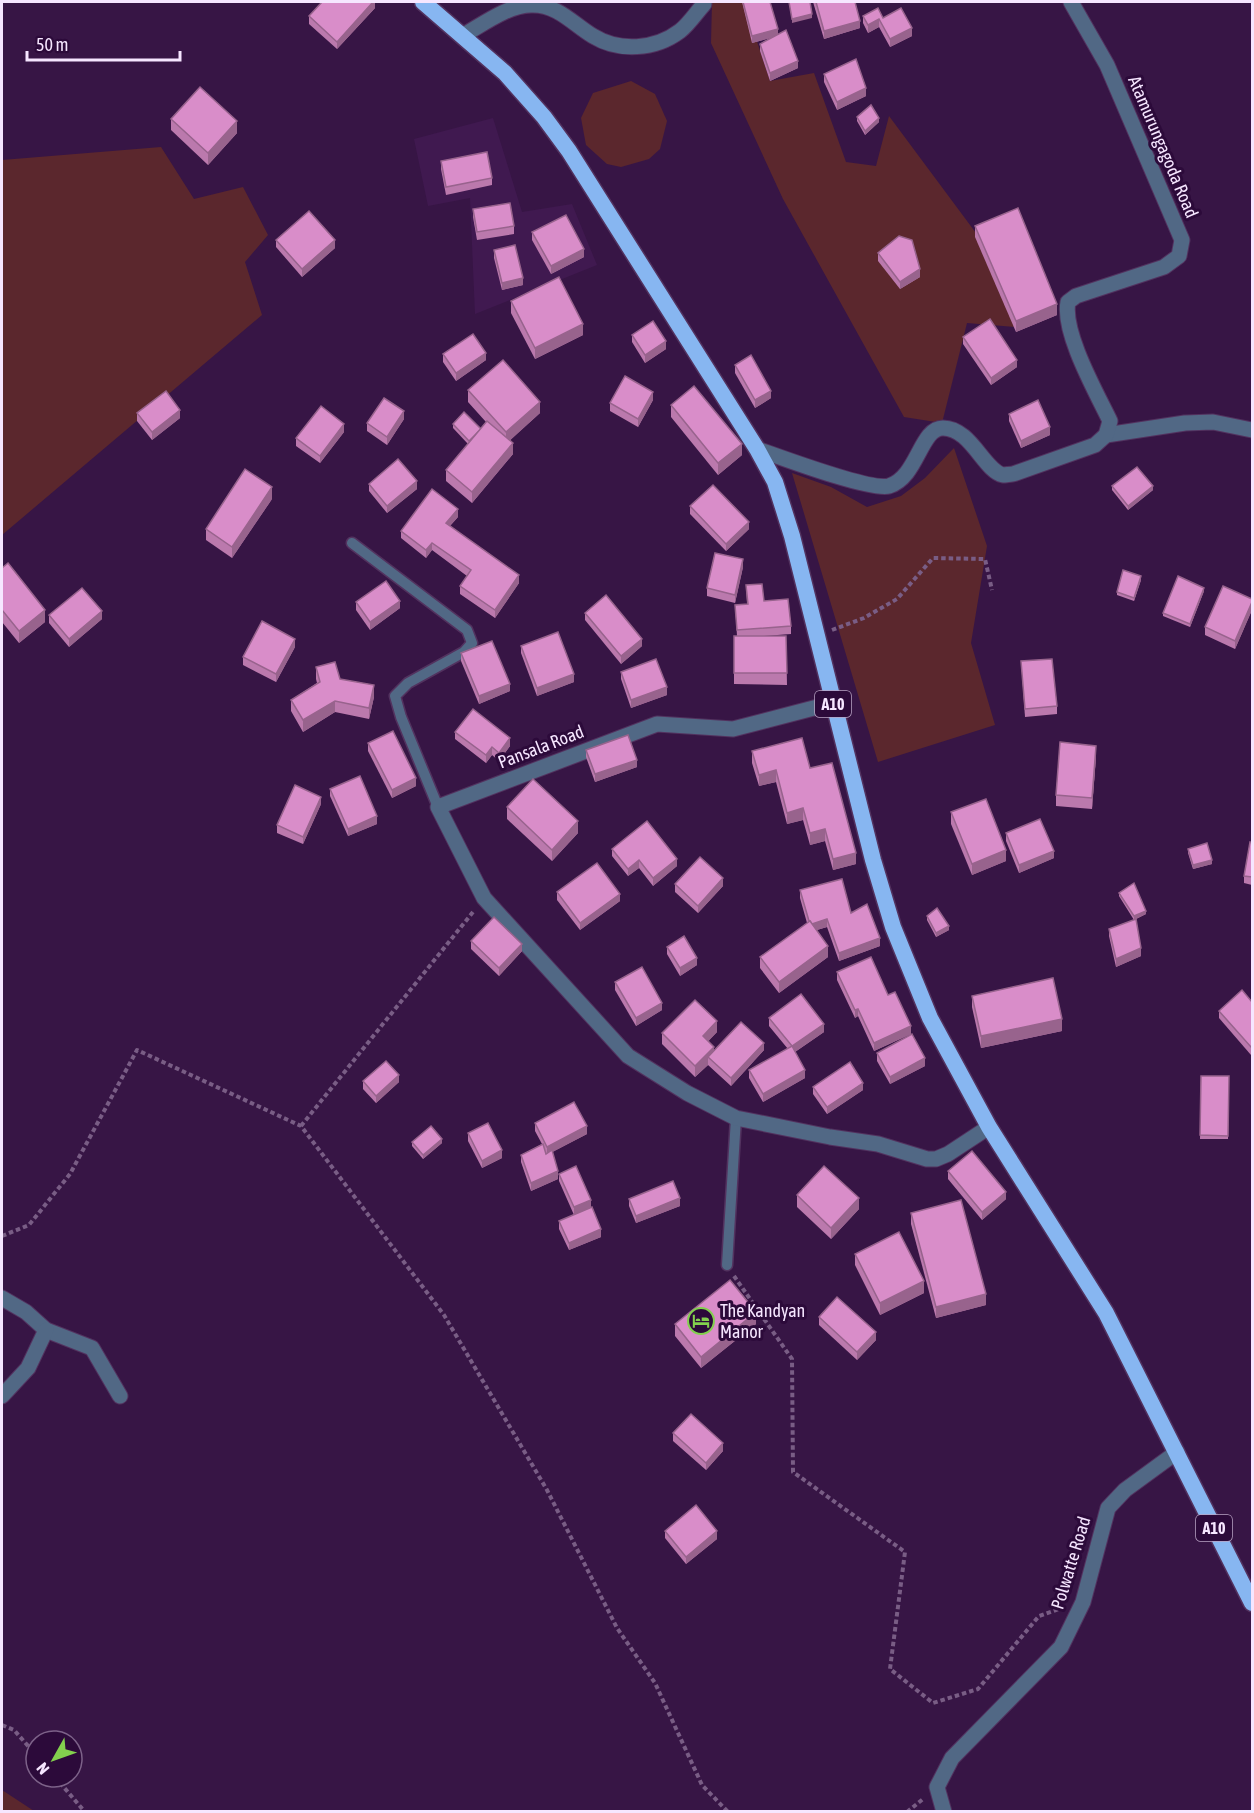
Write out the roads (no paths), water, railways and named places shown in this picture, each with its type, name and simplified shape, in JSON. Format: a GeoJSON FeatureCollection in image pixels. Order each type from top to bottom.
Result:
{"type":"FeatureCollection","features":[{"type":"Feature","properties":{"kind":"highway","name":"A10"},"geometry":{"type":"LineString","coordinates":[[423,2],[512,81],[544,117],[563,143],[757,449],[775,482],[817,635],[873,860],[894,927],[930,1018],[989,1126],[1106,1313],[1252,1603]]}},
{"type":"Feature","properties":{"kind":"street","name":"Atamurungagoda Road"},"geometry":{"type":"LineString","coordinates":[[1071,2],[1107,65],[1182,240],[1179,256],[1164,267],[1076,296],[1068,302],[1065,314],[1078,352],[1110,420],[1106,435]]}},
{"type":"Feature","properties":{"kind":"street"},"geometry":{"type":"LineString","coordinates":[[462,36],[508,11],[520,6],[532,5],[554,10],[593,36],[618,46],[645,46],[664,41],[681,31],[704,4]]}},
{"type":"Feature","properties":{"kind":"street"},"geometry":{"type":"LineString","coordinates":[[757,449],[858,482],[888,486],[900,480],[909,471],[925,440],[933,431],[943,428],[966,439],[996,472],[1003,475],[1013,474],[1095,445],[1106,435],[1185,423],[1213,422],[1252,430]]}},
{"type":"Feature","properties":{"kind":"street","name":"Pansala Road"},"geometry":{"type":"LineString","coordinates":[[438,807],[657,724],[733,729],[833,703]]}},
{"type":"Feature","properties":{"kind":"street"},"geometry":{"type":"LineString","coordinates":[[438,807],[484,898],[628,1056],[687,1093],[736,1118],[878,1144],[927,1159],[936,1159],[948,1154],[989,1126]]}},
{"type":"Feature","properties":{"kind":"street"},"geometry":{"type":"LineString","coordinates":[[2,1299],[26,1312],[46,1330],[92,1348],[120,1396]]}},
{"type":"Feature","properties":{"kind":"street"},"geometry":{"type":"LineString","coordinates":[[2,1396],[28,1368],[46,1330]]}},
{"type":"Feature","properties":{"kind":"street","name":"Polwatte Road"},"geometry":{"type":"LineString","coordinates":[[944,1812],[937,1787],[952,1758],[1061,1647],[1083,1602],[1108,1508],[1125,1490],[1177,1452]]}},
{"type":"Feature","properties":{"kind":"lane"},"geometry":{"type":"LineString","coordinates":[[352,543],[467,630],[472,644],[464,652],[408,683],[395,696],[401,717],[438,807]]}},
{"type":"Feature","properties":{"kind":"lane"},"geometry":{"type":"LineString","coordinates":[[727,1265],[736,1118]]}},
{"type":"Feature","properties":{"kind":"place","name":"The Kandyan Manor"},"geometry":{"type":"Point","coordinates":[701,1321]}}]}
